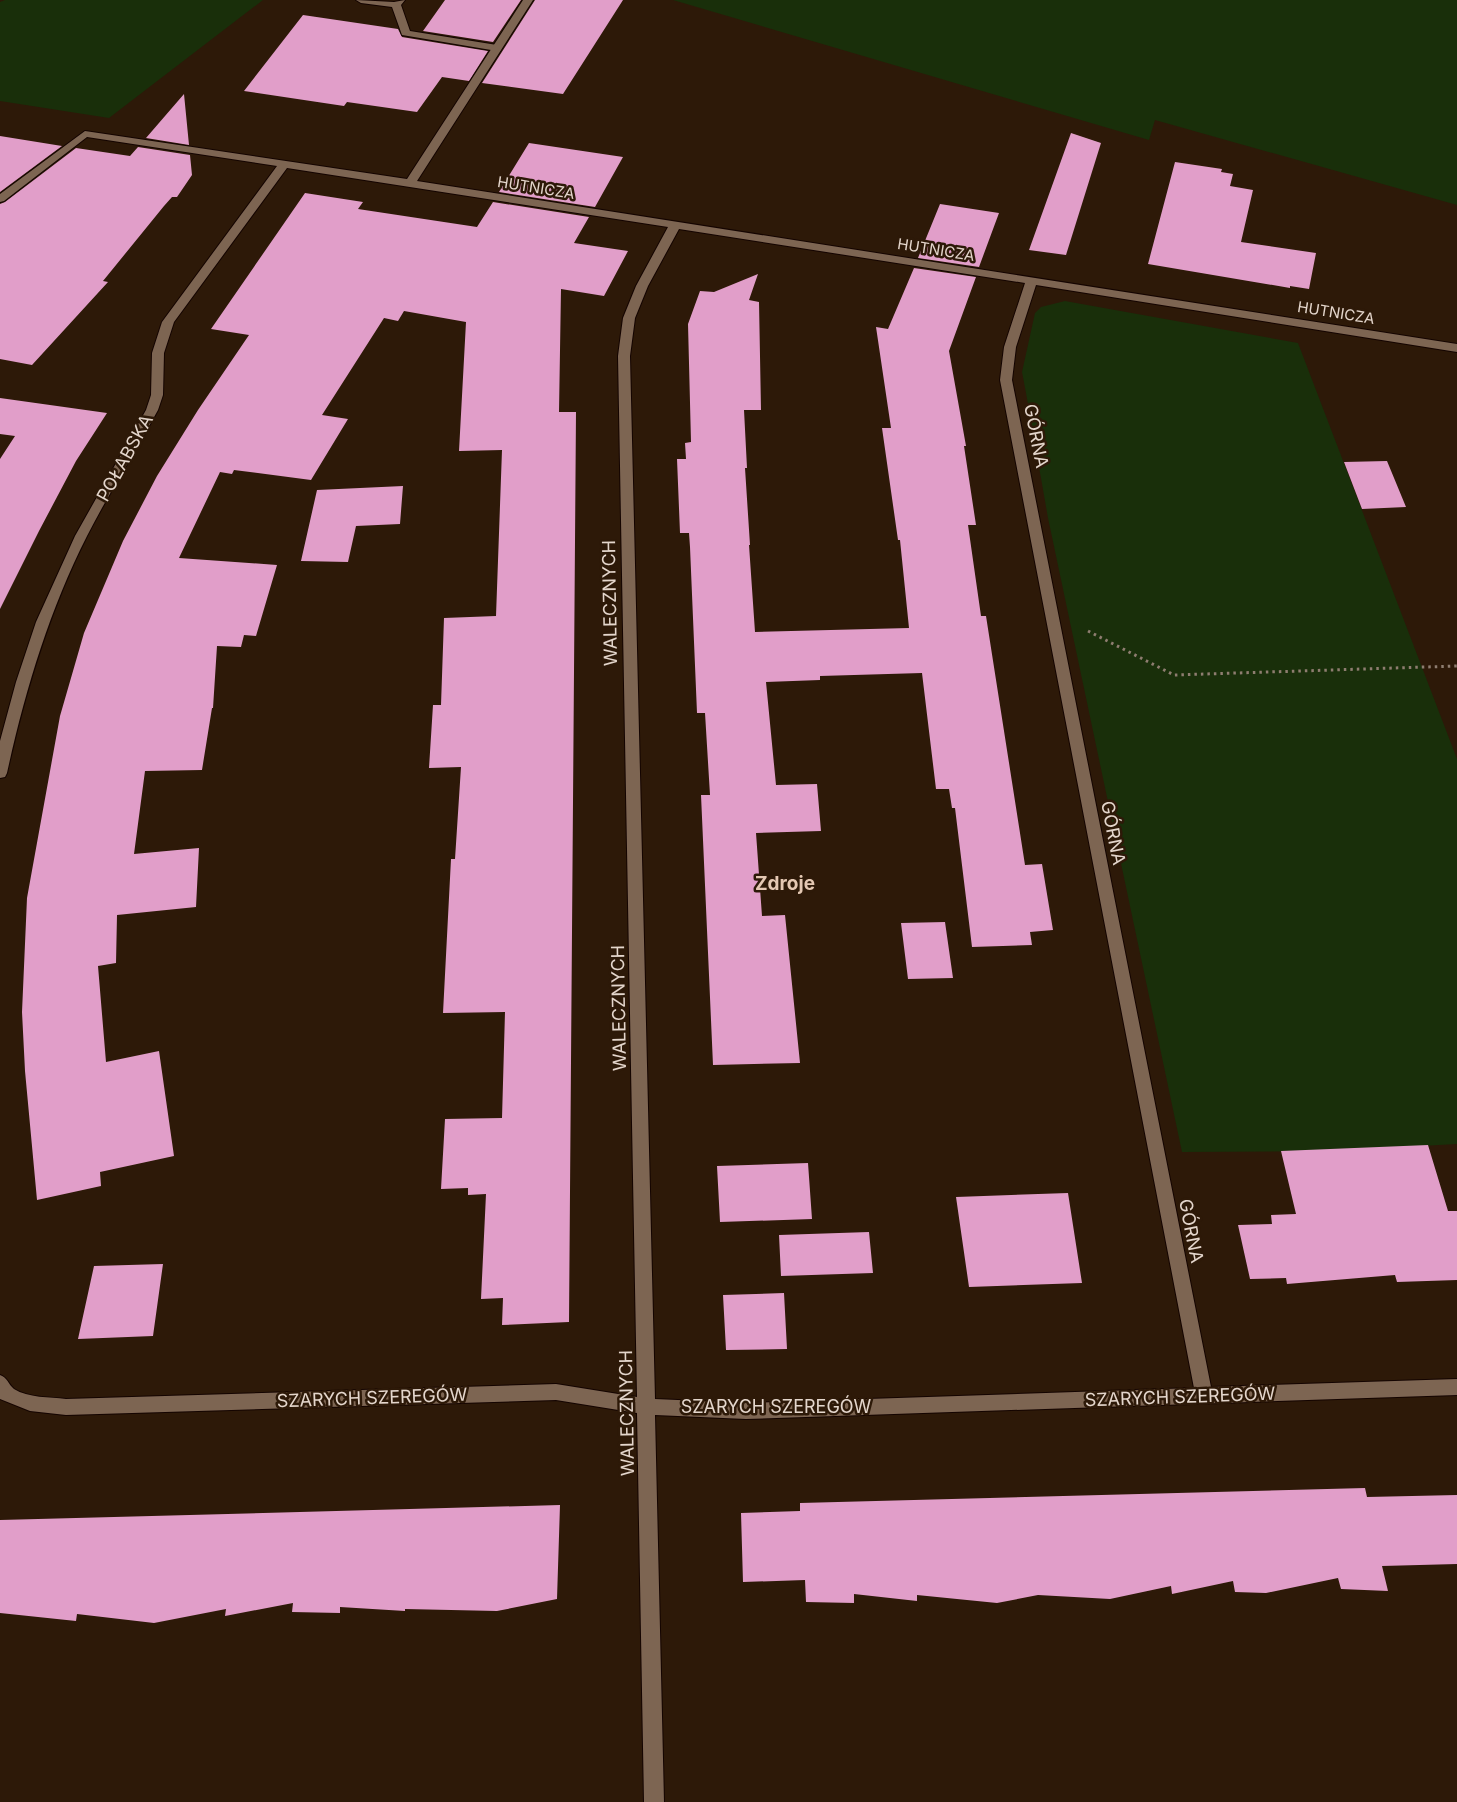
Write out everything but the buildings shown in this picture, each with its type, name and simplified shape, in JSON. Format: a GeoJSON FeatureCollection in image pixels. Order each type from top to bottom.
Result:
{"type":"FeatureCollection","features":[{"type":"Feature","properties":{"kind":"street"},"geometry":{"type":"LineString","coordinates":[[361,0],[398,2],[406,33],[497,48]]}},
{"type":"Feature","properties":{"kind":"street"},"geometry":{"type":"LineString","coordinates":[[410,183],[528,0]]}},
{"type":"Feature","properties":{"kind":"street","name":"HUTNICZA"},"geometry":{"type":"LineString","coordinates":[[0,198],[85,134],[1032,280],[1457,348]]}},
{"type":"Feature","properties":{"kind":"street","name":"POŁABSKA"},"geometry":{"type":"LineString","coordinates":[[0,773],[9,727],[42,624],[81,537],[152,410],[157,395],[158,353],[168,322],[283,165]]}},
{"type":"Feature","properties":{"kind":"street","name":"WALECZNYCH"},"geometry":{"type":"LineString","coordinates":[[654,1802],[624,356],[629,318],[642,286],[675,225]]}},
{"type":"Feature","properties":{"kind":"street","name":"GÓRNA"},"geometry":{"type":"LineString","coordinates":[[1032,280],[1010,347],[1006,380],[1204,1396]]}},
{"type":"Feature","properties":{"kind":"street","name":"SZARYCH SZEREGÓW"},"geometry":{"type":"LineString","coordinates":[[4,1389],[30,1403],[66,1408],[556,1392],[647,1407],[746,1411],[1457,1387]]}},
{"type":"Feature","properties":{"kind":"path"},"geometry":{"type":"LineString","coordinates":[[1050,609],[1122,650],[1174,674],[1457,666]]}},
{"type":"Feature","properties":{"kind":"green space"},"geometry":{"type":"Polygon","coordinates":[[[5,0],[263,0],[109,118],[0,101],[0,2],[5,0]]]}},
{"type":"Feature","properties":{"kind":"green space"},"geometry":{"type":"Polygon","coordinates":[[[673,0],[1457,0],[1457,205],[1155,120],[1149,140],[673,0]]]}},
{"type":"Feature","properties":{"kind":"green space"},"geometry":{"type":"Polygon","coordinates":[[[1065,301],[1298,343],[1457,759],[1457,1144],[1331,1151],[1182,1152],[1048,518],[1022,372],[1035,313],[1041,307],[1065,301]]]}},
{"type":"Feature","properties":{"kind":"district","name":"Zdroje"},"geometry":{"type":"Point","coordinates":[785,883]}}]}
